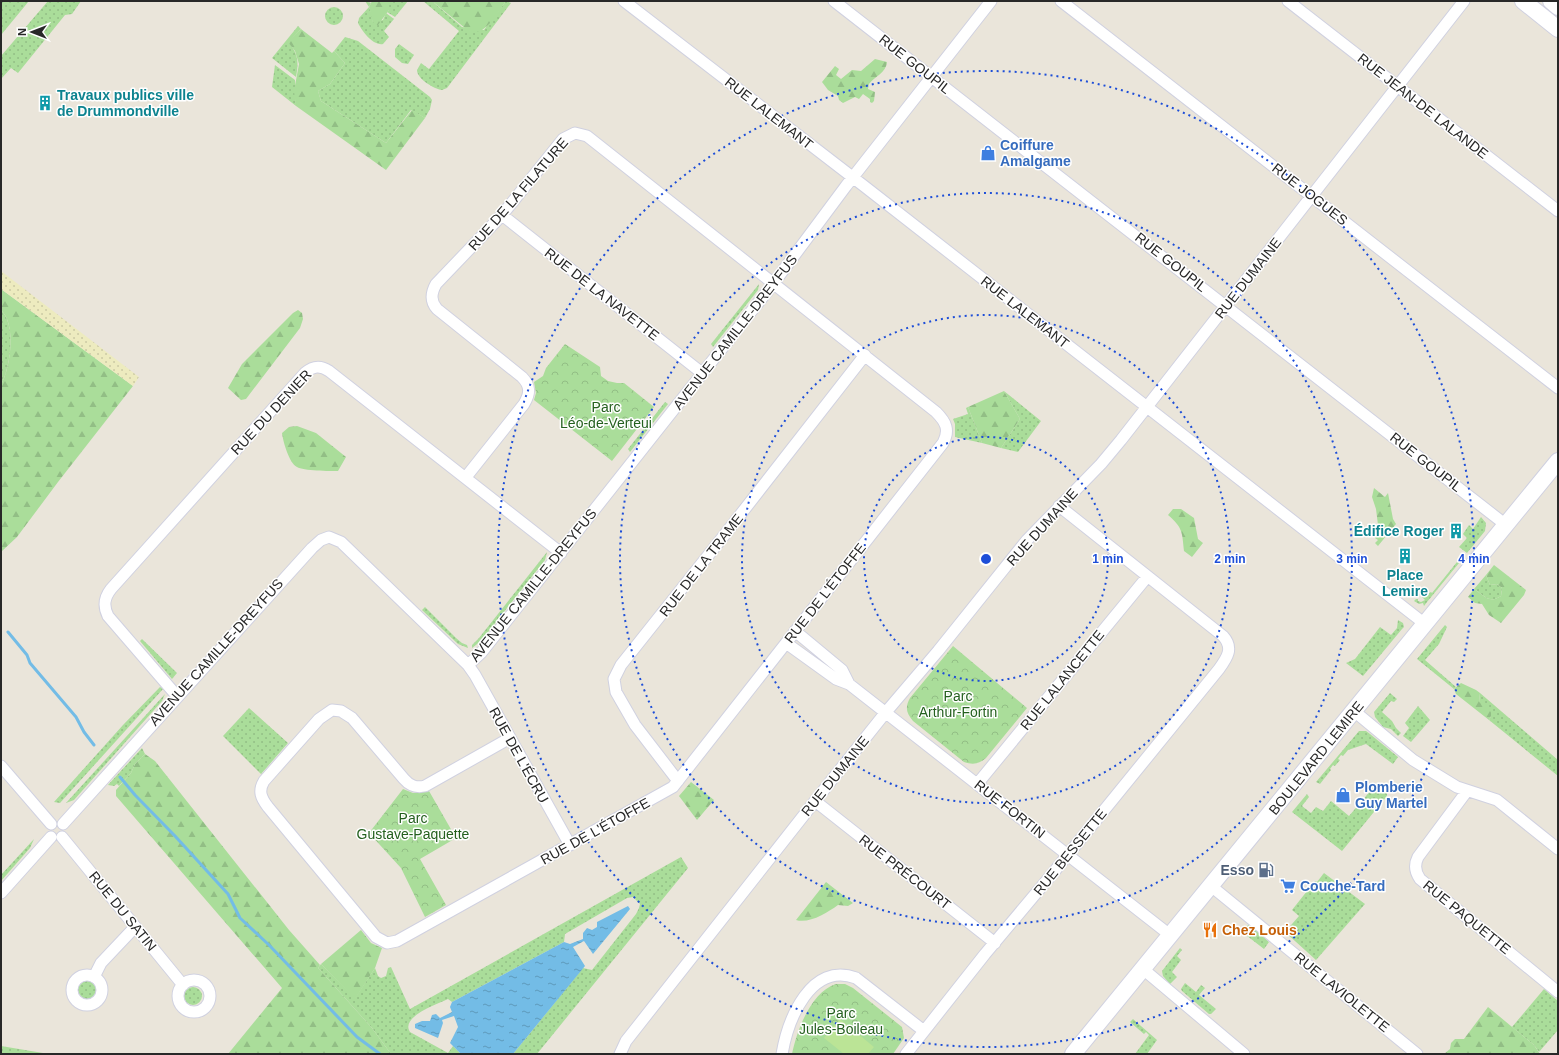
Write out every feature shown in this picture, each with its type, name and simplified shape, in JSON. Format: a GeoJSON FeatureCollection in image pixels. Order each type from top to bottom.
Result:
{"type":"FeatureCollection","features":[{"type":"Feature","properties":{"kind":"main road"},"geometry":{"type":"LineString","coordinates":[[1523,1],[1558,29]]}},
{"type":"Feature","properties":{"kind":"main road"},"geometry":{"type":"LineString","coordinates":[[1551,1],[1558,7]]}},
{"type":"Feature","properties":{"kind":"main road","name":"BOULEVARD LEMIRE"},"geometry":{"type":"LineString","coordinates":[[1073,1054],[1558,461]]}},
{"type":"Feature","properties":{"kind":"street","name":"RUE LALEMANT"},"geometry":{"type":"LineString","coordinates":[[624,1],[1425,624]]}},
{"type":"Feature","properties":{"kind":"street","name":"RUE GOUPIL"},"geometry":{"type":"LineString","coordinates":[[834,1],[1226,305],[1506,525]]}},
{"type":"Feature","properties":{"kind":"street","name":"AVENUE CAMILLE-DREYFUS"},"geometry":{"type":"LineString","coordinates":[[62,824],[177,696],[321,540],[329,537],[342,542],[468,665],[481,654],[774,284],[853,178],[991,1]]}},
{"type":"Feature","properties":{"kind":"street","name":"RUE JOGUES"},"geometry":{"type":"LineString","coordinates":[[1061,1],[1558,388]]}},
{"type":"Feature","properties":{"kind":"street","name":"RUE JEAN-DE LALANDE"},"geometry":{"type":"LineString","coordinates":[[1288,1],[1558,211]]}},
{"type":"Feature","properties":{"kind":"street","name":"RUE DUMAINE"},"geometry":{"type":"LineString","coordinates":[[620,1054],[626,1041],[886,712],[938,651],[1034,531],[1101,464],[1147,407],[1464,1]]}},
{"type":"Feature","properties":{"kind":"street","name":"RUE DE LA FILATURE"},"geometry":{"type":"LineString","coordinates":[[466,477],[524,404],[529,390],[528,385],[522,377],[437,309],[432,302],[432,293],[436,284],[502,215],[563,139],[575,133],[583,134],[774,284]]}},
{"type":"Feature","properties":{"kind":"street","name":"RUE DE LA NAVETTE"},"geometry":{"type":"LineString","coordinates":[[502,215],[702,373]]}},
{"type":"Feature","properties":{"kind":"street","name":"RUE DE L'ÉTOFFE"},"geometry":{"type":"LineString","coordinates":[[510,738],[425,786],[415,787],[407,783],[352,718],[341,711],[332,710],[324,715],[264,780],[260,794],[268,807],[371,931],[380,940],[387,943],[397,941],[667,791],[678,781],[943,443],[948,430],[945,421],[936,412],[774,284]]}},
{"type":"Feature","properties":{"kind":"street","name":"RUE DE LA TRAME"},"geometry":{"type":"LineString","coordinates":[[678,781],[632,720],[616,692],[614,683],[615,674],[865,355]]}},
{"type":"Feature","properties":{"kind":"street","name":"RUE DU DENIER"},"geometry":{"type":"LineString","coordinates":[[177,696],[108,616],[104,606],[105,597],[110,589],[310,369],[319,366],[329,370],[561,553]]}},
{"type":"Feature","properties":{"kind":"street"},"geometry":{"type":"LineString","coordinates":[[1059,506],[1147,577]]}},
{"type":"Feature","properties":{"kind":"street","name":"RUE BESSETTE"},"geometry":{"type":"LineString","coordinates":[[906,1054],[1219,669],[1229,653],[1230,648],[1223,636],[1147,577]]}},
{"type":"Feature","properties":{"kind":"street","name":"RUE LALANCETTE"},"geometry":{"type":"LineString","coordinates":[[978,784],[1147,577]]}},
{"type":"Feature","properties":{"kind":"street","name":"RUE FORTIN"},"geometry":{"type":"LineString","coordinates":[[795,631],[842,670],[849,684]]}},
{"type":"Feature","properties":{"kind":"street","name":"RUE FORTIN"},"geometry":{"type":"LineString","coordinates":[[786,643],[836,679],[849,684],[886,712],[1170,935]]}},
{"type":"Feature","properties":{"kind":"street","name":"RUE DE L'ÉCRU"},"geometry":{"type":"LineString","coordinates":[[468,665],[570,845]]}},
{"type":"Feature","properties":{"kind":"street"},"geometry":{"type":"LineString","coordinates":[[1354,711],[1413,760],[1457,787],[1492,798],[1503,804],[1558,849]]}},
{"type":"Feature","properties":{"kind":"street"},"geometry":{"type":"LineString","coordinates":[[1,766],[51,824]]}},
{"type":"Feature","properties":{"kind":"street","name":"RUE PAQUETTE"},"geometry":{"type":"LineString","coordinates":[[1467,791],[1418,857],[1415,866],[1417,873],[1420,879],[1558,992]]}},
{"type":"Feature","properties":{"kind":"street","name":"RUE PRÉCOURT"},"geometry":{"type":"LineString","coordinates":[[815,801],[995,943]]}},
{"type":"Feature","properties":{"kind":"street"},"geometry":{"type":"LineString","coordinates":[[1,893],[57,837],[66,830],[62,824],[56,822],[51,824],[48,831],[57,837]]}},
{"type":"Feature","properties":{"kind":"street","name":"RUE DU SATIN"},"geometry":{"type":"LineString","coordinates":[[57,837],[183,985]]}},
{"type":"Feature","properties":{"kind":"street","name":"RUE LAVIOLETTE"},"geometry":{"type":"LineString","coordinates":[[1211,886],[1417,1054]]}},
{"type":"Feature","properties":{"kind":"street"},"geometry":{"type":"LineString","coordinates":[[94,977],[101,963],[135,927]]}},
{"type":"Feature","properties":{"kind":"street"},"geometry":{"type":"LineString","coordinates":[[1143,969],[1244,1054]]}},
{"type":"Feature","properties":{"kind":"street"},"geometry":{"type":"LineString","coordinates":[[782,1054],[788,1030],[796,1011],[805,996],[823,978],[837,974],[849,975],[856,978],[924,1031]]}},
{"type":"Feature","properties":{"kind":"green space"},"geometry":{"type":"Polygon","coordinates":[[[1,1],[29,1],[1,35],[1,1]]]}},
{"type":"Feature","properties":{"kind":"green space"},"geometry":{"type":"Polygon","coordinates":[[[48,1],[81,1],[72,14],[65,15],[18,73],[11,68],[1,79],[1,56],[48,1]]]}},
{"type":"Feature","properties":{"kind":"green space"},"geometry":{"type":"Polygon","coordinates":[[[365,1],[371,3],[369,7],[365,1]]]}},
{"type":"Feature","properties":{"kind":"green space"},"geometry":{"type":"Polygon","coordinates":[[[372,1],[389,1],[389,10],[378,25],[375,25],[371,16],[369,7],[372,1]]]}},
{"type":"Feature","properties":{"kind":"green space"},"geometry":{"type":"Polygon","coordinates":[[[389,1],[408,1],[395,17],[387,12],[389,10],[389,1]]]}},
{"type":"Feature","properties":{"kind":"green space"},"geometry":{"type":"Polygon","coordinates":[[[423,1],[432,1],[462,27],[484,30],[506,1],[511,3],[447,88],[442,90],[426,83],[420,77],[417,70],[421,63],[429,69],[459,31],[423,1]]]}},
{"type":"Feature","properties":{"kind":"green space"},"geometry":{"type":"Polygon","coordinates":[[[432,1],[506,1],[492,22],[482,30],[471,33],[432,1]]]}},
{"type":"Feature","properties":{"kind":"green space"},"geometry":{"type":"Polygon","coordinates":[[[334,7],[340,10],[343,16],[340,22],[334,25],[328,22],[325,16],[328,10],[334,7]]]}},
{"type":"Feature","properties":{"kind":"green space"},"geometry":{"type":"Polygon","coordinates":[[[369,7],[373,22],[383,20],[386,13],[394,19],[384,31],[389,37],[383,44],[375,43],[365,34],[358,23],[359,18],[369,7]]]}},
{"type":"Feature","properties":{"kind":"green space"},"geometry":{"type":"Polygon","coordinates":[[[298,26],[301,29],[289,42],[297,58],[296,77],[272,58],[298,26]]]}},
{"type":"Feature","properties":{"kind":"green space"},"geometry":{"type":"Polygon","coordinates":[[[301,29],[332,53],[334,51],[345,63],[330,84],[318,91],[321,101],[386,143],[412,110],[425,118],[386,170],[296,106],[294,91],[299,64],[295,51],[288,42],[301,29]]]}},
{"type":"Feature","properties":{"kind":"green space"},"geometry":{"type":"Polygon","coordinates":[[[345,37],[358,41],[430,97],[432,100],[430,109],[425,118],[411,110],[386,143],[321,101],[318,91],[330,84],[345,63],[334,51],[345,37]]]}},
{"type":"Feature","properties":{"kind":"green space"},"geometry":{"type":"Polygon","coordinates":[[[399,44],[414,55],[408,64],[402,63],[395,57],[395,49],[399,44]]]}},
{"type":"Feature","properties":{"kind":"green space"},"geometry":{"type":"Polygon","coordinates":[[[875,59],[887,62],[885,69],[869,84],[868,89],[875,92],[874,101],[872,103],[870,102],[870,99],[863,94],[859,99],[855,97],[843,103],[839,100],[838,96],[828,90],[822,82],[835,66],[839,69],[836,75],[841,79],[852,70],[861,71],[875,59]]]}},
{"type":"Feature","properties":{"kind":"green space"},"geometry":{"type":"Polygon","coordinates":[[[275,65],[295,80],[296,106],[272,87],[275,65]]]}},
{"type":"Feature","properties":{"kind":"green space"},"geometry":{"type":"Polygon","coordinates":[[[759,284],[758,290],[713,347],[711,344],[759,284]]]}},
{"type":"Feature","properties":{"kind":"green space"},"geometry":{"type":"Polygon","coordinates":[[[1,289],[133,386],[17,537],[1,552],[1,385],[9,358],[10,336],[6,317],[1,310],[1,289]]]}},
{"type":"Feature","properties":{"kind":"green space"},"geometry":{"type":"Polygon","coordinates":[[[1,310],[6,317],[9,326],[10,347],[7,368],[1,385],[1,310]]]}},
{"type":"Feature","properties":{"kind":"green space"},"geometry":{"type":"Polygon","coordinates":[[[298,310],[302,313],[303,319],[300,328],[246,399],[241,400],[228,388],[242,364],[293,313],[298,310]]]}},
{"type":"Feature","properties":{"kind":"green space","name":"Parc Léo-de-Verteui"},"geometry":{"type":"Polygon","coordinates":[[[565,344],[600,367],[601,376],[608,381],[624,383],[654,407],[612,461],[534,400],[536,393],[534,382],[543,376],[546,368],[565,344]]]}},
{"type":"Feature","properties":{"kind":"green space"},"geometry":{"type":"Polygon","coordinates":[[[1004,391],[1041,421],[1018,452],[1001,448],[1020,419],[1004,391]]]}},
{"type":"Feature","properties":{"kind":"green space"},"geometry":{"type":"Polygon","coordinates":[[[1004,391],[1020,419],[1001,448],[982,443],[968,407],[1004,391]]]}},
{"type":"Feature","properties":{"kind":"green space"},"geometry":{"type":"Polygon","coordinates":[[[665,402],[668,404],[630,452],[628,449],[665,402]]]}},
{"type":"Feature","properties":{"kind":"green space"},"geometry":{"type":"Polygon","coordinates":[[[968,407],[982,443],[955,437],[955,424],[953,419],[968,414],[966,408],[968,407]]]}},
{"type":"Feature","properties":{"kind":"green space"},"geometry":{"type":"Polygon","coordinates":[[[297,426],[316,433],[346,457],[338,471],[305,469],[294,465],[287,452],[282,433],[289,427],[297,426]]]}},
{"type":"Feature","properties":{"kind":"green space"},"geometry":{"type":"Polygon","coordinates":[[[1374,488],[1385,497],[1388,493],[1393,519],[1396,524],[1378,546],[1375,543],[1378,540],[1375,538],[1379,533],[1376,509],[1372,497],[1374,488]]]}},
{"type":"Feature","properties":{"kind":"green space"},"geometry":{"type":"Polygon","coordinates":[[[1173,509],[1181,509],[1194,518],[1198,539],[1203,543],[1192,557],[1184,551],[1181,531],[1177,523],[1168,515],[1173,509]]]}},
{"type":"Feature","properties":{"kind":"green space"},"geometry":{"type":"Polygon","coordinates":[[[1481,517],[1486,523],[1485,531],[1467,553],[1459,547],[1467,538],[1463,534],[1469,525],[1473,529],[1481,517]]]}},
{"type":"Feature","properties":{"kind":"green space"},"geometry":{"type":"Polygon","coordinates":[[[547,552],[545,560],[481,641],[472,648],[472,645],[547,552]]]}},
{"type":"Feature","properties":{"kind":"green space"},"geometry":{"type":"Polygon","coordinates":[[[1457,562],[1459,563],[1424,606],[1423,603],[1419,604],[1414,601],[1416,599],[1421,602],[1425,600],[1422,597],[1431,592],[1432,593],[1457,562]]]}},
{"type":"Feature","properties":{"kind":"green space"},"geometry":{"type":"Polygon","coordinates":[[[1494,565],[1526,590],[1524,595],[1501,623],[1489,615],[1482,604],[1475,603],[1468,597],[1474,589],[1490,599],[1501,596],[1502,588],[1497,584],[1490,585],[1486,575],[1494,565]]]}},
{"type":"Feature","properties":{"kind":"green space"},"geometry":{"type":"Polygon","coordinates":[[[1486,575],[1490,585],[1497,584],[1502,588],[1501,596],[1490,599],[1474,589],[1486,575]]]}},
{"type":"Feature","properties":{"kind":"green space"},"geometry":{"type":"Polygon","coordinates":[[[425,607],[456,638],[467,645],[468,648],[458,644],[422,610],[425,607]]]}},
{"type":"Feature","properties":{"kind":"green space"},"geometry":{"type":"Polygon","coordinates":[[[1398,620],[1403,623],[1404,627],[1363,676],[1346,663],[1355,659],[1380,627],[1391,635],[1397,628],[1398,620]]]}},
{"type":"Feature","properties":{"kind":"green space"},"geometry":{"type":"Polygon","coordinates":[[[1445,625],[1447,627],[1439,644],[1425,660],[1456,687],[1454,689],[1417,659],[1445,625]]]}},
{"type":"Feature","properties":{"kind":"green space"},"geometry":{"type":"Polygon","coordinates":[[[142,639],[177,673],[172,679],[140,641],[142,639]]]}},
{"type":"Feature","properties":{"kind":"green space","name":"Parc Arthur-Fortin"},"geometry":{"type":"Polygon","coordinates":[[[953,646],[1027,708],[986,758],[981,762],[964,762],[913,721],[907,710],[907,704],[910,698],[953,646]]]}},
{"type":"Feature","properties":{"kind":"green space"},"geometry":{"type":"Polygon","coordinates":[[[1461,683],[1480,693],[1479,702],[1487,705],[1491,709],[1491,716],[1489,720],[1456,694],[1454,689],[1461,683]]]}},
{"type":"Feature","properties":{"kind":"green space"},"geometry":{"type":"Polygon","coordinates":[[[160,687],[163,689],[60,803],[54,802],[123,725],[160,687]]]}},
{"type":"Feature","properties":{"kind":"green space"},"geometry":{"type":"Polygon","coordinates":[[[1390,693],[1397,699],[1394,702],[1391,701],[1382,712],[1392,721],[1401,733],[1398,736],[1391,729],[1383,727],[1375,717],[1374,712],[1390,693]]]}},
{"type":"Feature","properties":{"kind":"green space"},"geometry":{"type":"Polygon","coordinates":[[[1480,693],[1558,760],[1558,776],[1489,720],[1491,716],[1479,702],[1480,693]]]}},
{"type":"Feature","properties":{"kind":"green space"},"geometry":{"type":"Polygon","coordinates":[[[165,694],[162,701],[74,800],[66,803],[165,694]]]}},
{"type":"Feature","properties":{"kind":"green space"},"geometry":{"type":"Polygon","coordinates":[[[1418,706],[1430,720],[1411,742],[1403,736],[1409,728],[1405,723],[1418,706]]]}},
{"type":"Feature","properties":{"kind":"green space"},"geometry":{"type":"Polygon","coordinates":[[[249,708],[288,743],[261,774],[223,736],[249,708]]]}},
{"type":"Feature","properties":{"kind":"green space"},"geometry":{"type":"Polygon","coordinates":[[[1359,731],[1366,731],[1398,757],[1393,764],[1366,744],[1348,750],[1343,756],[1341,755],[1338,759],[1340,760],[1335,766],[1333,765],[1320,784],[1316,782],[1359,731]]]}},
{"type":"Feature","properties":{"kind":"green space"},"geometry":{"type":"Polygon","coordinates":[[[142,748],[145,754],[135,764],[131,773],[119,786],[117,784],[114,786],[108,785],[142,748]]]}},
{"type":"Feature","properties":{"kind":"green space"},"geometry":{"type":"Polygon","coordinates":[[[145,754],[155,761],[289,930],[320,965],[318,968],[372,1028],[391,1054],[228,1054],[282,988],[116,796],[116,790],[131,773],[135,764],[145,754]]]}},
{"type":"Feature","properties":{"kind":"green space"},"geometry":{"type":"Polygon","coordinates":[[[691,782],[714,800],[697,820],[679,796],[691,782]]]}},
{"type":"Feature","properties":{"kind":"green space"},"geometry":{"type":"Polygon","coordinates":[[[1377,783],[1387,791],[1387,796],[1342,851],[1292,812],[1307,794],[1309,797],[1302,806],[1311,813],[1316,807],[1323,811],[1331,801],[1349,816],[1377,783]]]}},
{"type":"Feature","properties":{"kind":"green space","name":"Parc Gustave-Paquette"},"geometry":{"type":"Polygon","coordinates":[[[403,789],[413,793],[429,791],[456,838],[420,859],[446,905],[425,917],[401,868],[369,833],[403,789]]]}},
{"type":"Feature","properties":{"kind":"green space"},"geometry":{"type":"Polygon","coordinates":[[[34,839],[30,848],[1,881],[1,875],[34,839]]]}},
{"type":"Feature","properties":{"kind":"green space"},"geometry":{"type":"Polygon","coordinates":[[[681,857],[688,868],[537,1054],[513,1054],[583,968],[592,970],[636,914],[640,904],[633,897],[627,898],[565,934],[564,942],[452,1002],[448,999],[421,1012],[410,1021],[408,1026],[410,1032],[448,1053],[453,1046],[461,1054],[391,1054],[372,1028],[318,968],[321,964],[355,998],[375,968],[378,976],[381,978],[386,976],[388,968],[391,967],[410,1009],[681,857]]]}},
{"type":"Feature","properties":{"kind":"green space"},"geometry":{"type":"Polygon","coordinates":[[[1324,873],[1365,904],[1316,960],[1285,932],[1299,916],[1292,910],[1315,881],[1317,882],[1324,873]]]}},
{"type":"Feature","properties":{"kind":"green space"},"geometry":{"type":"Polygon","coordinates":[[[826,882],[853,903],[848,906],[838,905],[812,919],[801,921],[796,920],[826,882]]]}},
{"type":"Feature","properties":{"kind":"green space"},"geometry":{"type":"Polygon","coordinates":[[[1249,924],[1269,942],[1264,949],[1242,932],[1249,924]]]}},
{"type":"Feature","properties":{"kind":"green space"},"geometry":{"type":"Polygon","coordinates":[[[361,930],[371,943],[382,948],[375,968],[355,999],[321,964],[361,930]]]}},
{"type":"Feature","properties":{"kind":"green space"},"geometry":{"type":"Polygon","coordinates":[[[1180,948],[1182,950],[1177,956],[1181,960],[1172,972],[1177,977],[1170,984],[1163,976],[1162,971],[1180,948]]]}},
{"type":"Feature","properties":{"kind":"green space"},"geometry":{"type":"Polygon","coordinates":[[[87,981],[93,984],[96,990],[93,996],[87,999],[81,996],[78,990],[81,984],[87,981]]]}},
{"type":"Feature","properties":{"kind":"green space"},"geometry":{"type":"Polygon","coordinates":[[[1185,983],[1196,992],[1201,985],[1205,988],[1199,995],[1216,1009],[1211,1014],[1209,1014],[1182,991],[1181,989],[1185,983]]]}},
{"type":"Feature","properties":{"kind":"green space","name":"Parc Jules-Boileau"},"geometry":{"type":"Polygon","coordinates":[[[836,984],[845,984],[853,988],[902,1027],[904,1038],[893,1054],[792,1054],[797,1034],[812,1003],[827,988],[836,984]]]}},
{"type":"Feature","properties":{"kind":"green space"},"geometry":{"type":"Polygon","coordinates":[[[193,987],[199,990],[202,996],[199,1002],[193,1005],[187,1002],[184,996],[187,990],[193,987]]]}},
{"type":"Feature","properties":{"kind":"green space"},"geometry":{"type":"Polygon","coordinates":[[[1544,989],[1558,1001],[1558,1030],[1539,1052],[1534,1045],[1512,1027],[1544,989]]]}},
{"type":"Feature","properties":{"kind":"green space"},"geometry":{"type":"Polygon","coordinates":[[[1488,1007],[1534,1045],[1540,1054],[1444,1054],[1450,1049],[1451,1043],[1455,1039],[1464,1039],[1488,1007]]]}},
{"type":"Feature","properties":{"kind":"green space"},"geometry":{"type":"Polygon","coordinates":[[[840,1019],[874,1047],[868,1054],[844,1054],[824,1038],[840,1019]]]}},
{"type":"Feature","properties":{"kind":"green space"},"geometry":{"type":"Polygon","coordinates":[[[1133,1019],[1157,1040],[1147,1054],[1135,1054],[1149,1035],[1146,1032],[1144,1034],[1130,1022],[1133,1019]]]}},
{"type":"Feature","properties":{"kind":"green space"},"geometry":{"type":"Polygon","coordinates":[[[1,1046],[49,1054],[1,1054],[1,1046]]]}},
{"type":"Feature","properties":{"kind":"sand"},"geometry":{"type":"Polygon","coordinates":[[[1,271],[139,377],[133,386],[1,289],[1,271]]]}},
{"type":"Feature","properties":{"kind":"water"},"geometry":{"type":"Polygon","coordinates":[[[628,906],[630,909],[593,954],[584,941],[573,947],[585,966],[513,1054],[461,1054],[450,1043],[458,1027],[454,1016],[442,1020],[443,1023],[438,1038],[415,1028],[415,1024],[422,1021],[430,1021],[432,1015],[436,1014],[440,1018],[452,1012],[450,1007],[452,1002],[564,942],[570,944],[583,939],[583,933],[587,928],[592,930],[597,927],[597,922],[628,906]]]}},
{"type":"Feature","properties":{"kind":"waterway"},"geometry":{"type":"LineString","coordinates":[[8,632],[27,655],[30,663],[76,717],[84,732],[94,745]]}},
{"type":"Feature","properties":{"kind":"waterway"},"geometry":{"type":"LineString","coordinates":[[120,777],[228,894],[240,918],[269,945],[357,1037],[380,1054]]}},
{"type":"Feature","properties":{"kind":"place","name":"Travaux publics ville de Drummondville"},"geometry":{"type":"Point","coordinates":[45,103]}},
{"type":"Feature","properties":{"kind":"place","name":"Coiffure Amalgame"},"geometry":{"type":"Point","coordinates":[988,153]}},
{"type":"Feature","properties":{"kind":"place","name":"Édifice Roger"},"geometry":{"type":"Point","coordinates":[1456,531]}},
{"type":"Feature","properties":{"kind":"place","name":"Place Lemire"},"geometry":{"type":"Point","coordinates":[1405,556]}},
{"type":"Feature","properties":{"kind":"place","name":"Plomberie Guy Martel"},"geometry":{"type":"Point","coordinates":[1343,795]}},
{"type":"Feature","properties":{"kind":"place","name":"Esso"},"geometry":{"type":"Point","coordinates":[1266,870]}},
{"type":"Feature","properties":{"kind":"place","name":"Couche-Tard"},"geometry":{"type":"Point","coordinates":[1288,886]}},
{"type":"Feature","properties":{"kind":"place","name":"Chez Louis"},"geometry":{"type":"Point","coordinates":[1210,930]}}]}
